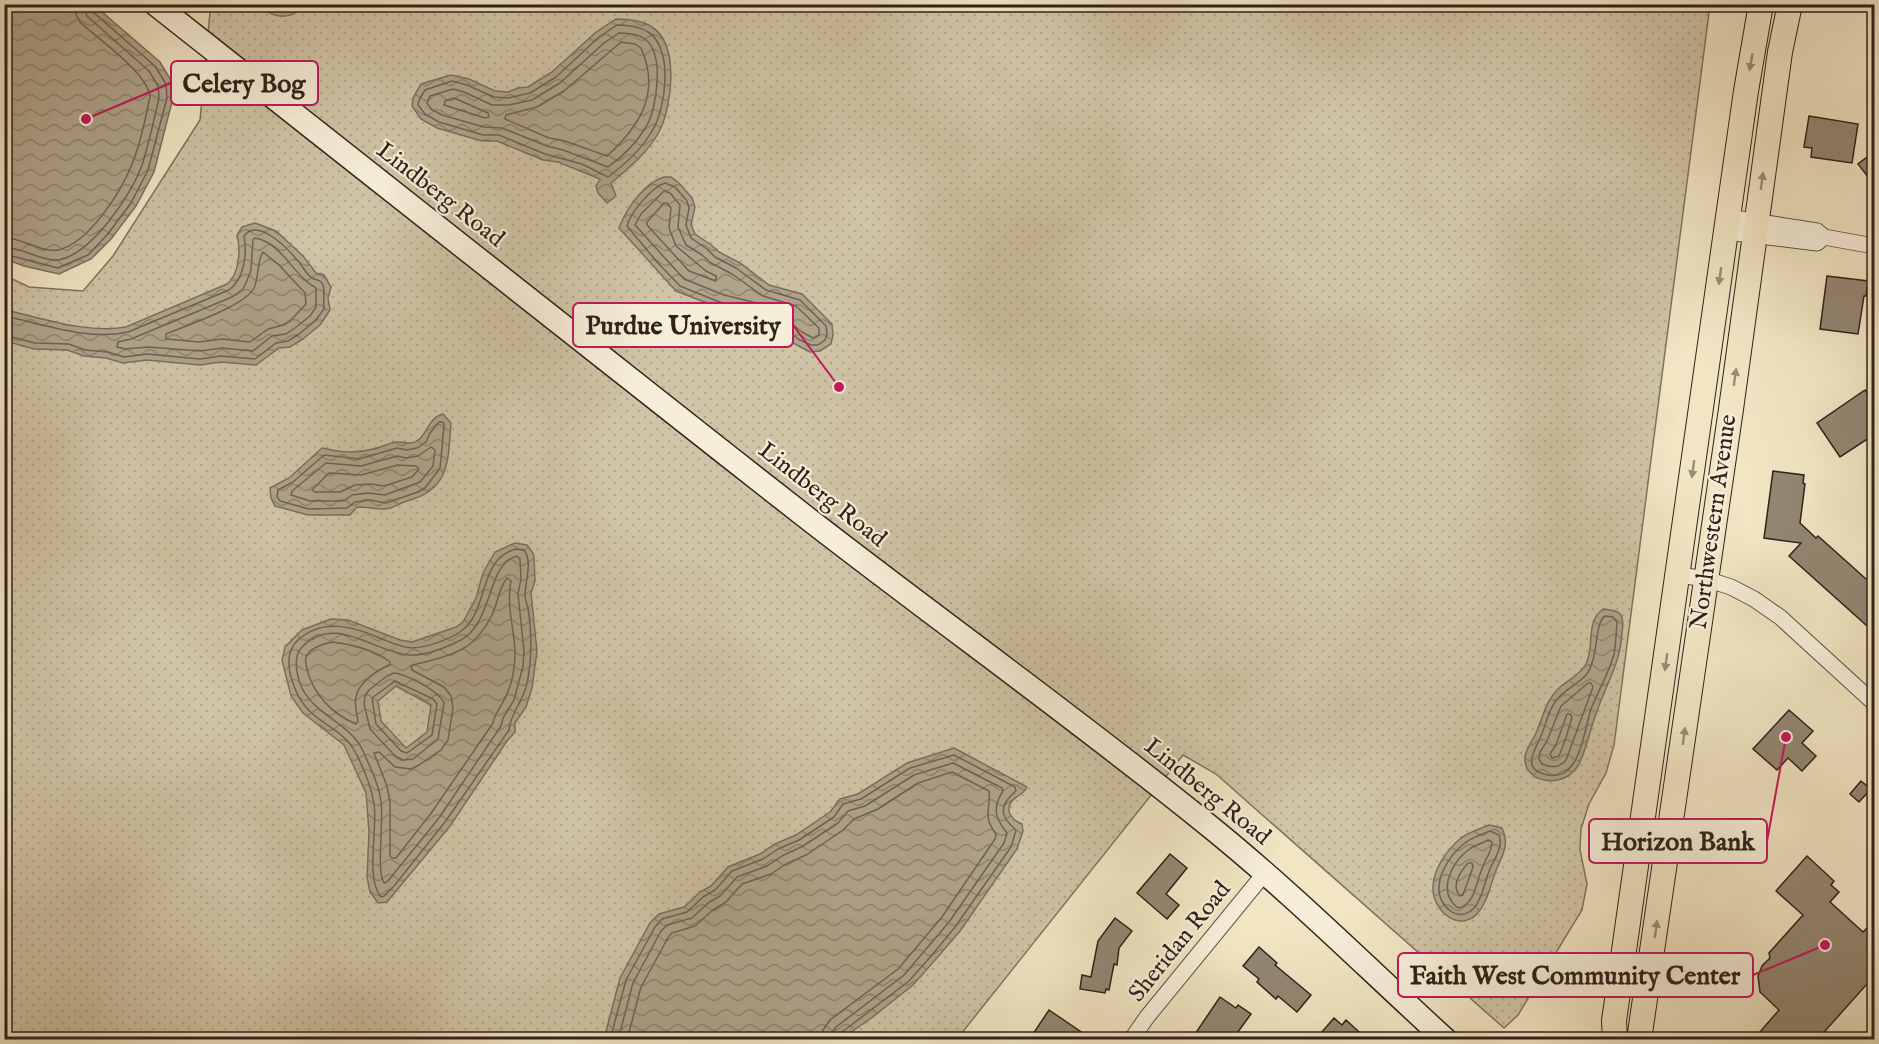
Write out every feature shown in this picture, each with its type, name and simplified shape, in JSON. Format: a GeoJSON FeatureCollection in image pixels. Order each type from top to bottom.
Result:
{"type":"FeatureCollection","features":[{"type":"Feature","properties":{"kind":"main road","name":"Lindberg Road"},"geometry":{"type":"LineString","coordinates":[[155,4],[870,566],[1075,720],[1201,819],[1446,1040]]}},
{"type":"Feature","properties":{"kind":"main road","name":"Northwestern Avenue"},"geometry":{"type":"LineString","coordinates":[[1611,1033],[1679,575],[1746,91],[1761,4]]}},
{"type":"Feature","properties":{"kind":"main road","name":"Northwestern Avenue"},"geometry":{"type":"LineString","coordinates":[[1639,1040],[1780,52],[1790,4]]}},
{"type":"Feature","properties":{"kind":"street"},"geometry":{"type":"LineString","coordinates":[[1727,225],[1817,243],[1824,237],[1875,246]]}},
{"type":"Feature","properties":{"kind":"street"},"geometry":{"type":"LineString","coordinates":[[1679,575],[1706,579],[1731,587],[1754,599],[1780,617],[1875,703]]}},
{"type":"Feature","properties":{"kind":"street","name":"Sheridan Road"},"geometry":{"type":"LineString","coordinates":[[1131,1040],[1147,1017],[1264,874]]}},
{"type":"Feature","properties":{"kind":"shaded area"},"geometry":{"type":"Polygon","coordinates":[[[216,5],[1710,5],[1614,745],[1606,773],[1589,804],[1581,829],[1580,850],[1587,884],[1582,910],[1518,1015],[1504,1028],[1216,774],[1183,755],[957,1039],[5,1039],[4,275],[29,287],[83,291],[113,256],[200,120],[210,12],[216,5]]]}},
{"type":"Feature","properties":{"kind":"water"},"geometry":{"type":"Polygon","coordinates":[[[5,4],[94,5],[160,62],[172,82],[173,98],[154,172],[136,206],[111,239],[91,259],[59,274],[5,259],[5,4]]]}},
{"type":"Feature","properties":{"kind":"water"},"geometry":{"type":"Polygon","coordinates":[[[259,5],[304,5],[293,14],[282,16],[270,13],[259,5]]]}},
{"type":"Feature","properties":{"kind":"water"},"geometry":{"type":"Polygon","coordinates":[[[616,19],[644,23],[661,36],[667,47],[671,77],[667,108],[659,132],[631,166],[611,183],[616,196],[607,203],[598,193],[596,186],[600,179],[558,162],[543,160],[497,141],[482,141],[437,128],[421,119],[412,106],[413,98],[421,84],[451,75],[469,79],[495,91],[508,92],[528,87],[552,72],[595,33],[616,19]]]}},
{"type":"Feature","properties":{"kind":"water"},"geometry":{"type":"Polygon","coordinates":[[[664,177],[671,177],[679,183],[692,198],[695,207],[691,225],[695,234],[769,285],[802,294],[832,324],[831,344],[820,351],[810,352],[795,344],[771,325],[751,315],[720,308],[676,291],[619,228],[626,213],[643,191],[664,177]]]}},
{"type":"Feature","properties":{"kind":"water"},"geometry":{"type":"Polygon","coordinates":[[[255,223],[276,231],[303,256],[316,273],[324,275],[331,287],[328,298],[330,310],[320,325],[303,339],[290,347],[279,348],[256,365],[221,362],[200,365],[147,360],[123,363],[106,358],[84,356],[67,350],[34,349],[5,341],[5,310],[81,327],[111,329],[126,327],[227,284],[234,275],[238,262],[237,235],[242,227],[255,223]]]}},
{"type":"Feature","properties":{"kind":"water"},"geometry":{"type":"Polygon","coordinates":[[[443,414],[451,423],[449,450],[444,472],[432,490],[388,509],[357,507],[350,515],[308,515],[275,506],[270,488],[289,478],[322,448],[354,452],[366,451],[396,442],[412,443],[421,437],[434,419],[443,414]]]}},
{"type":"Feature","properties":{"kind":"water"},"geometry":{"type":"Polygon","coordinates":[[[515,543],[527,545],[534,557],[535,581],[531,593],[537,651],[532,688],[526,707],[515,723],[515,732],[450,826],[387,902],[378,903],[370,892],[367,877],[369,832],[366,793],[344,745],[303,713],[291,696],[282,660],[285,647],[302,630],[331,619],[348,620],[400,640],[412,642],[456,627],[463,622],[476,598],[483,573],[495,552],[515,543]],[[396,686],[378,701],[381,721],[406,748],[427,732],[431,705],[396,686]]]}},
{"type":"Feature","properties":{"kind":"water"},"geometry":{"type":"Polygon","coordinates":[[[1603,609],[1620,614],[1623,620],[1621,643],[1616,664],[1580,762],[1566,777],[1557,780],[1538,778],[1531,774],[1526,766],[1526,751],[1554,693],[1586,664],[1589,657],[1592,627],[1597,614],[1603,609]]]}},
{"type":"Feature","properties":{"kind":"water"},"geometry":{"type":"Polygon","coordinates":[[[954,748],[1027,787],[1012,801],[1009,808],[1013,818],[1022,824],[1023,831],[1017,849],[960,931],[913,985],[841,1039],[604,1039],[620,978],[650,923],[659,914],[684,907],[700,892],[711,886],[728,867],[760,854],[775,844],[796,835],[830,812],[840,799],[858,794],[907,763],[954,748]]]}},
{"type":"Feature","properties":{"kind":"water"},"geometry":{"type":"Polygon","coordinates":[[[1489,825],[1502,828],[1505,847],[1487,898],[1480,910],[1465,921],[1449,917],[1437,904],[1434,895],[1434,879],[1439,866],[1450,848],[1460,839],[1489,825]]]}},
{"type":"Feature","properties":{"kind":"building"},"geometry":{"type":"Polygon","coordinates":[[[1809,116],[1858,124],[1852,163],[1811,157],[1812,148],[1804,147],[1809,116]]]}},
{"type":"Feature","properties":{"kind":"building"},"geometry":{"type":"Polygon","coordinates":[[[1875,151],[1875,186],[1858,164],[1875,151]]]}},
{"type":"Feature","properties":{"kind":"building"},"geometry":{"type":"Polygon","coordinates":[[[1827,276],[1868,281],[1858,334],[1820,329],[1827,276]]]}},
{"type":"Feature","properties":{"kind":"building"},"geometry":{"type":"Polygon","coordinates":[[[1865,390],[1875,404],[1875,434],[1840,457],[1817,423],[1865,390]]]}},
{"type":"Feature","properties":{"kind":"building"},"geometry":{"type":"Polygon","coordinates":[[[1773,471],[1804,475],[1800,523],[1875,587],[1875,633],[1789,556],[1801,543],[1764,538],[1773,471]]]}},
{"type":"Feature","properties":{"kind":"building"},"geometry":{"type":"Polygon","coordinates":[[[1789,710],[1813,731],[1802,743],[1816,756],[1802,771],[1788,758],[1777,770],[1753,749],[1789,710]]]}},
{"type":"Feature","properties":{"kind":"building"},"geometry":{"type":"Polygon","coordinates":[[[1861,781],[1871,789],[1859,802],[1850,794],[1861,781]]]}},
{"type":"Feature","properties":{"kind":"building"},"geometry":{"type":"Polygon","coordinates":[[[1170,854],[1187,868],[1166,894],[1179,905],[1167,919],[1137,893],[1170,854]]]}},
{"type":"Feature","properties":{"kind":"building"},"geometry":{"type":"Polygon","coordinates":[[[1807,856],[1834,881],[1831,885],[1839,892],[1830,902],[1863,932],[1866,929],[1875,937],[1875,975],[1817,1040],[1753,1040],[1779,1010],[1760,992],[1758,976],[1762,966],[1770,958],[1769,953],[1803,915],[1776,891],[1807,856]]]}},
{"type":"Feature","properties":{"kind":"building"},"geometry":{"type":"Polygon","coordinates":[[[1115,918],[1132,931],[1119,948],[1117,965],[1114,964],[1109,990],[1106,989],[1105,993],[1080,989],[1082,975],[1091,977],[1098,941],[1115,918]]]}},
{"type":"Feature","properties":{"kind":"building"},"geometry":{"type":"Polygon","coordinates":[[[1259,947],[1277,963],[1275,965],[1311,995],[1297,1012],[1278,996],[1276,999],[1257,982],[1259,979],[1243,966],[1259,947]]]}},
{"type":"Feature","properties":{"kind":"building"},"geometry":{"type":"Polygon","coordinates":[[[1220,997],[1236,1008],[1238,1005],[1251,1014],[1232,1040],[1191,1040],[1220,997]]]}},
{"type":"Feature","properties":{"kind":"building"},"geometry":{"type":"Polygon","coordinates":[[[1049,1010],[1093,1040],[1029,1040],[1049,1010]]]}},
{"type":"Feature","properties":{"kind":"building"},"geometry":{"type":"Polygon","coordinates":[[[1334,1018],[1342,1025],[1346,1020],[1368,1040],[1315,1040],[1334,1018]]]}},
{"type":"Feature","properties":{"kind":"place","name":"Celery Bog"},"geometry":{"type":"Point","coordinates":[86,119]}},
{"type":"Feature","properties":{"kind":"place","name":"Purdue University"},"geometry":{"type":"Point","coordinates":[839,387]}},
{"type":"Feature","properties":{"kind":"place","name":"Horizon Bank"},"geometry":{"type":"Point","coordinates":[1786,737]}},
{"type":"Feature","properties":{"kind":"place","name":"Faith West Community Center"},"geometry":{"type":"Point","coordinates":[1825,945]}}]}
